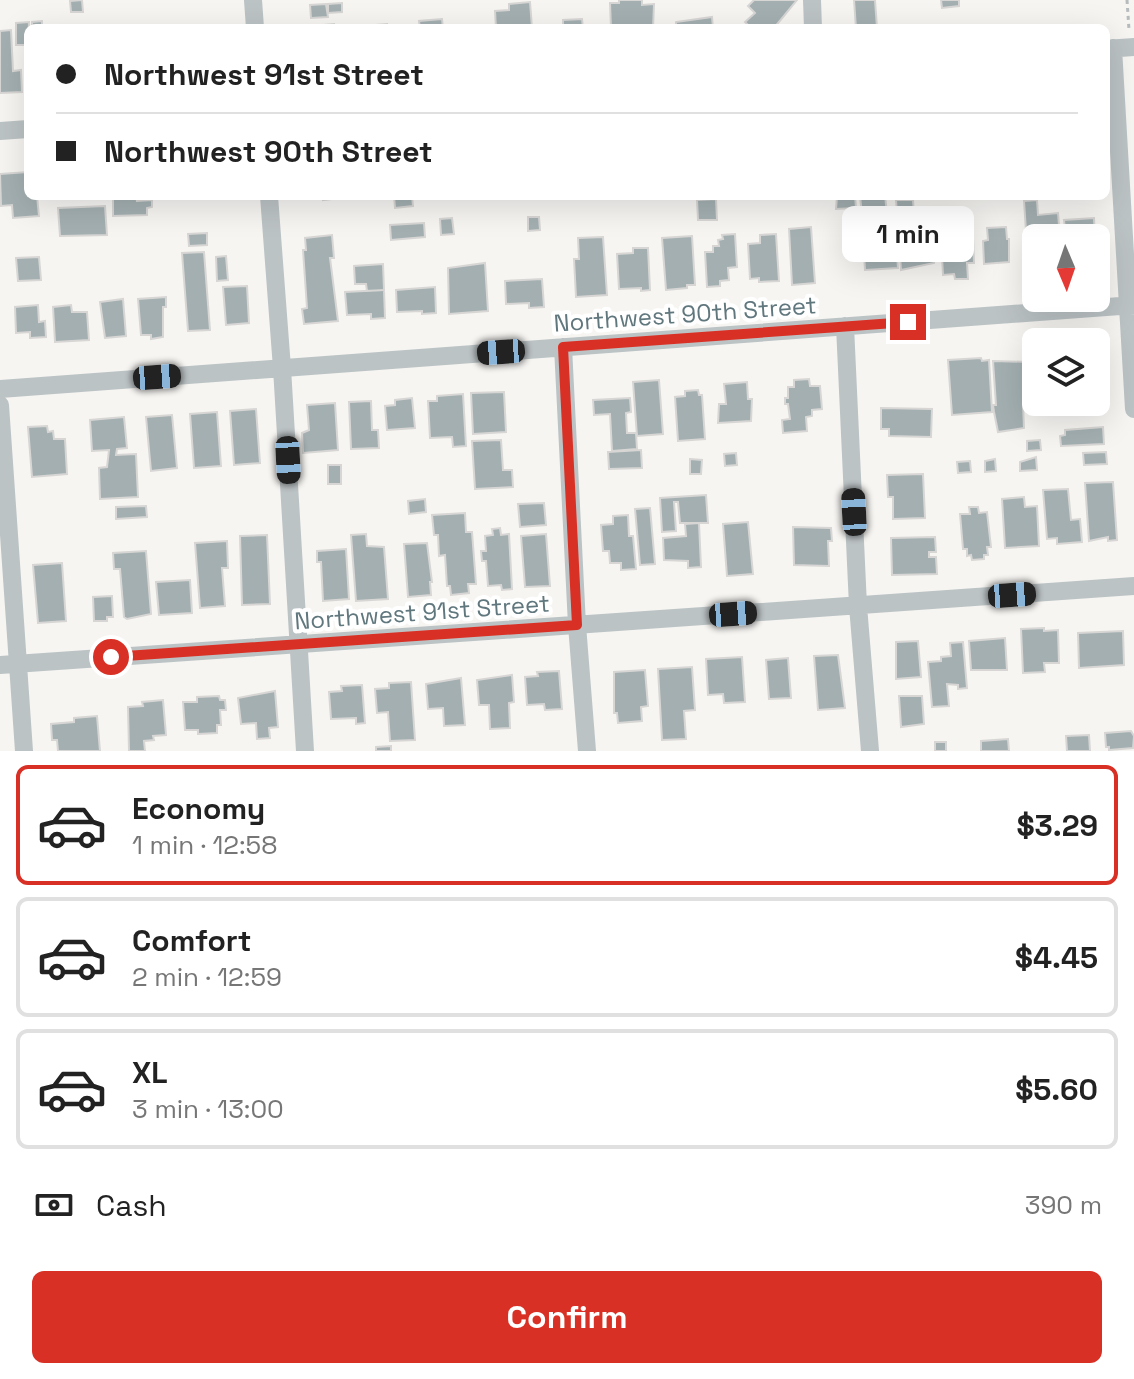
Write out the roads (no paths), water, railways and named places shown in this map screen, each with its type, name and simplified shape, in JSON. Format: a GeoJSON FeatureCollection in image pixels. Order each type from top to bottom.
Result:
{"type":"FeatureCollection","features":[{"type":"Feature","properties":{"kind":"street"},"geometry":{"type":"LineString","coordinates":[[253,0],[255,24]]}},
{"type":"Feature","properties":{"kind":"street"},"geometry":{"type":"LineString","coordinates":[[812,0],[813,24]]}},
{"type":"Feature","properties":{"kind":"street"},"geometry":{"type":"LineString","coordinates":[[1121,46],[1134,409]]}},
{"type":"Feature","properties":{"kind":"street"},"geometry":{"type":"LineString","coordinates":[[0,131],[24,129]]}},
{"type":"Feature","properties":{"kind":"street"},"geometry":{"type":"LineString","coordinates":[[269,200],[305,751]]}},
{"type":"Feature","properties":{"kind":"street","name":"Northwest 90th Street"},"geometry":{"type":"LineString","coordinates":[[0,389],[1131,305]]}},
{"type":"Feature","properties":{"kind":"street"},"geometry":{"type":"LineString","coordinates":[[845,326],[858,606],[870,751]]}},
{"type":"Feature","properties":{"kind":"street"},"geometry":{"type":"LineString","coordinates":[[563,347],[577,625],[587,751]]}},
{"type":"Feature","properties":{"kind":"street"},"geometry":{"type":"LineString","coordinates":[[0,405],[8,664],[24,751]]}},
{"type":"Feature","properties":{"kind":"street","name":"Northwest 91st Street"},"geometry":{"type":"LineString","coordinates":[[8,664],[1134,586]]}}]}
